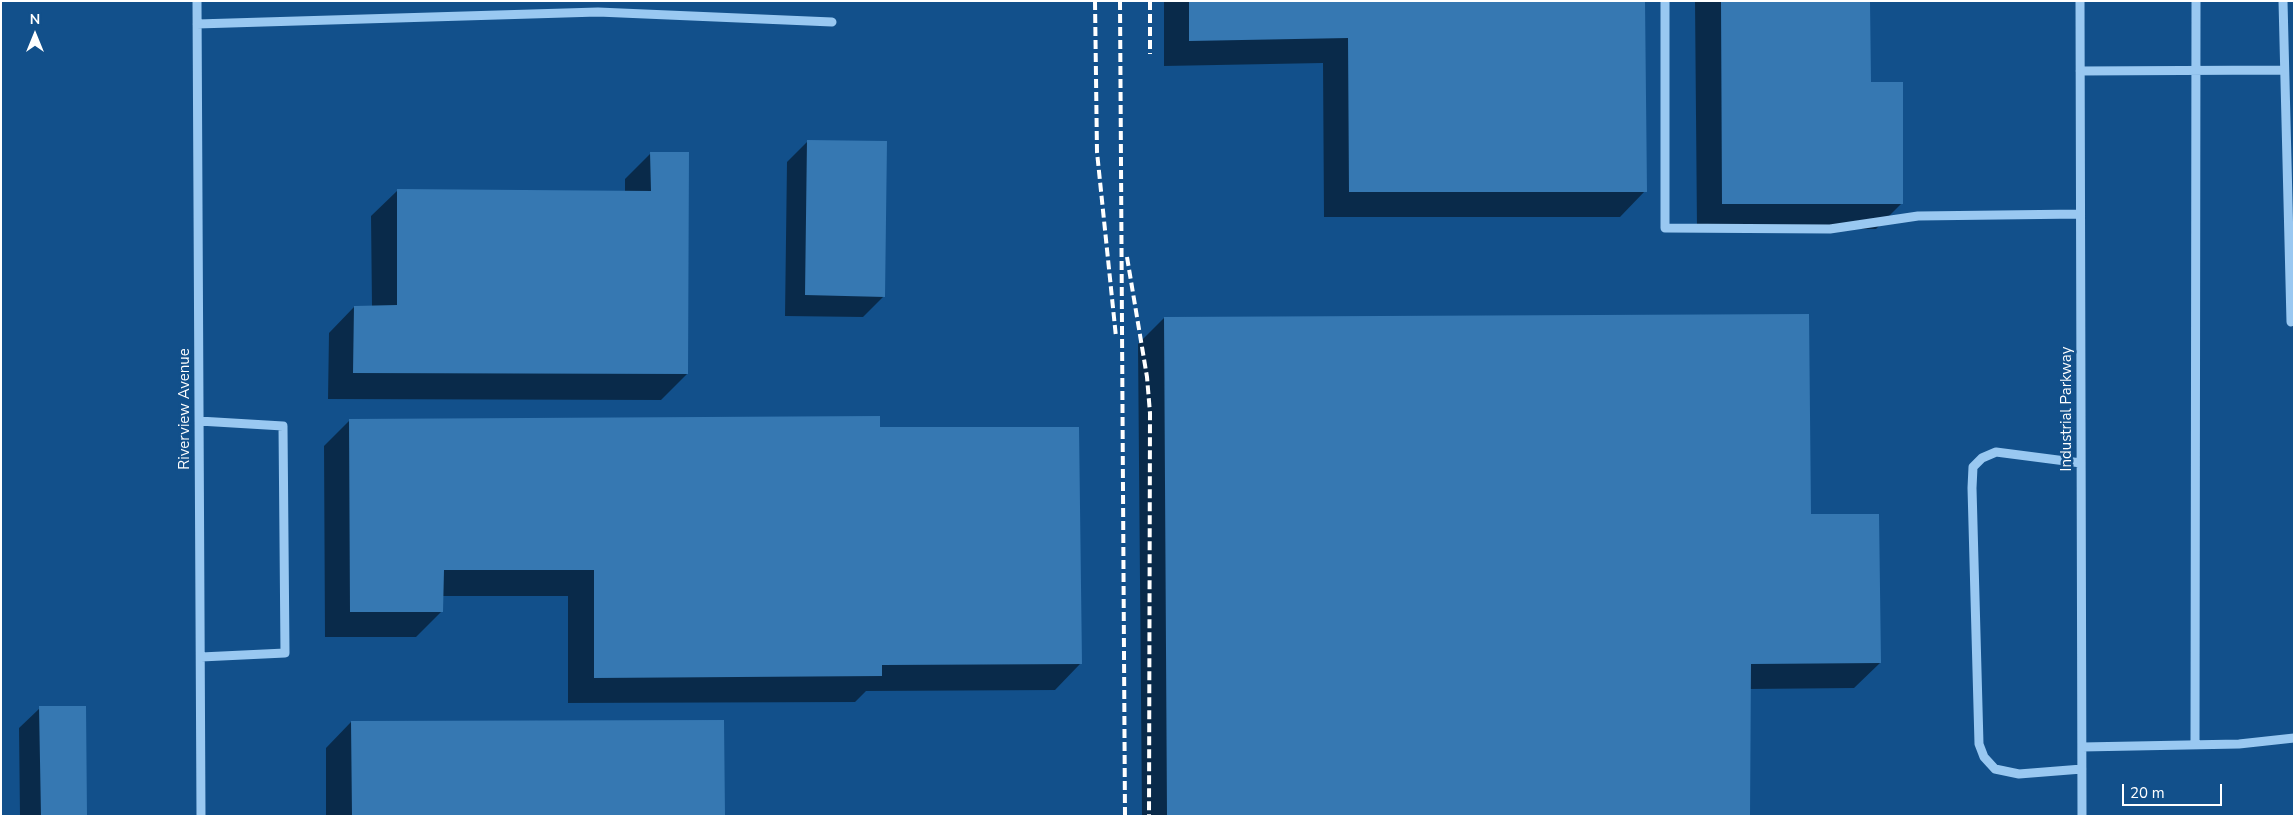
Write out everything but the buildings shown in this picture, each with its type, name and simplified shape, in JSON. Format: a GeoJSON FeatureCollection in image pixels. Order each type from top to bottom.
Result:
{"type":"FeatureCollection","features":[{"type":"Feature","properties":{"kind":"street","name":"Riverview Avenue"},"geometry":{"type":"LineString","coordinates":[[197,1],[202,816]]}},
{"type":"Feature","properties":{"kind":"street"},"geometry":{"type":"LineString","coordinates":[[1665,1],[1665,228],[1830,229],[1918,216],[2080,214]]}},
{"type":"Feature","properties":{"kind":"street","name":"Industrial Parkway"},"geometry":{"type":"LineString","coordinates":[[2080,1],[2082,816]]}},
{"type":"Feature","properties":{"kind":"street"},"geometry":{"type":"LineString","coordinates":[[2196,1],[2196,745]]}},
{"type":"Feature","properties":{"kind":"street"},"geometry":{"type":"LineString","coordinates":[[2283,1],[2291,322]]}},
{"type":"Feature","properties":{"kind":"street"},"geometry":{"type":"LineString","coordinates":[[197,24],[598,12],[832,22]]}},
{"type":"Feature","properties":{"kind":"street"},"geometry":{"type":"LineString","coordinates":[[2080,71],[2284,70]]}},
{"type":"Feature","properties":{"kind":"street"},"geometry":{"type":"LineString","coordinates":[[199,421],[283,426],[285,653],[201,657]]}},
{"type":"Feature","properties":{"kind":"street"},"geometry":{"type":"LineString","coordinates":[[2081,463],[1996,452],[1982,458],[1973,467],[1972,488],[1978,744],[1984,757],[1995,769],[2019,774],[2082,769]]}},
{"type":"Feature","properties":{"kind":"street"},"geometry":{"type":"LineString","coordinates":[[2082,747],[2239,744],[2294,738]]}},
{"type":"Feature","properties":{"kind":"railway"},"geometry":{"type":"LineString","coordinates":[[1095,1],[1097,152],[1116,337]]}},
{"type":"Feature","properties":{"kind":"railway"},"geometry":{"type":"LineString","coordinates":[[1120,1],[1125,816]]}},
{"type":"Feature","properties":{"kind":"railway"},"geometry":{"type":"LineString","coordinates":[[1150,1],[1150,54]]}},
{"type":"Feature","properties":{"kind":"railway"},"geometry":{"type":"LineString","coordinates":[[1127,257],[1147,377],[1150,413],[1149,816]]}}]}
